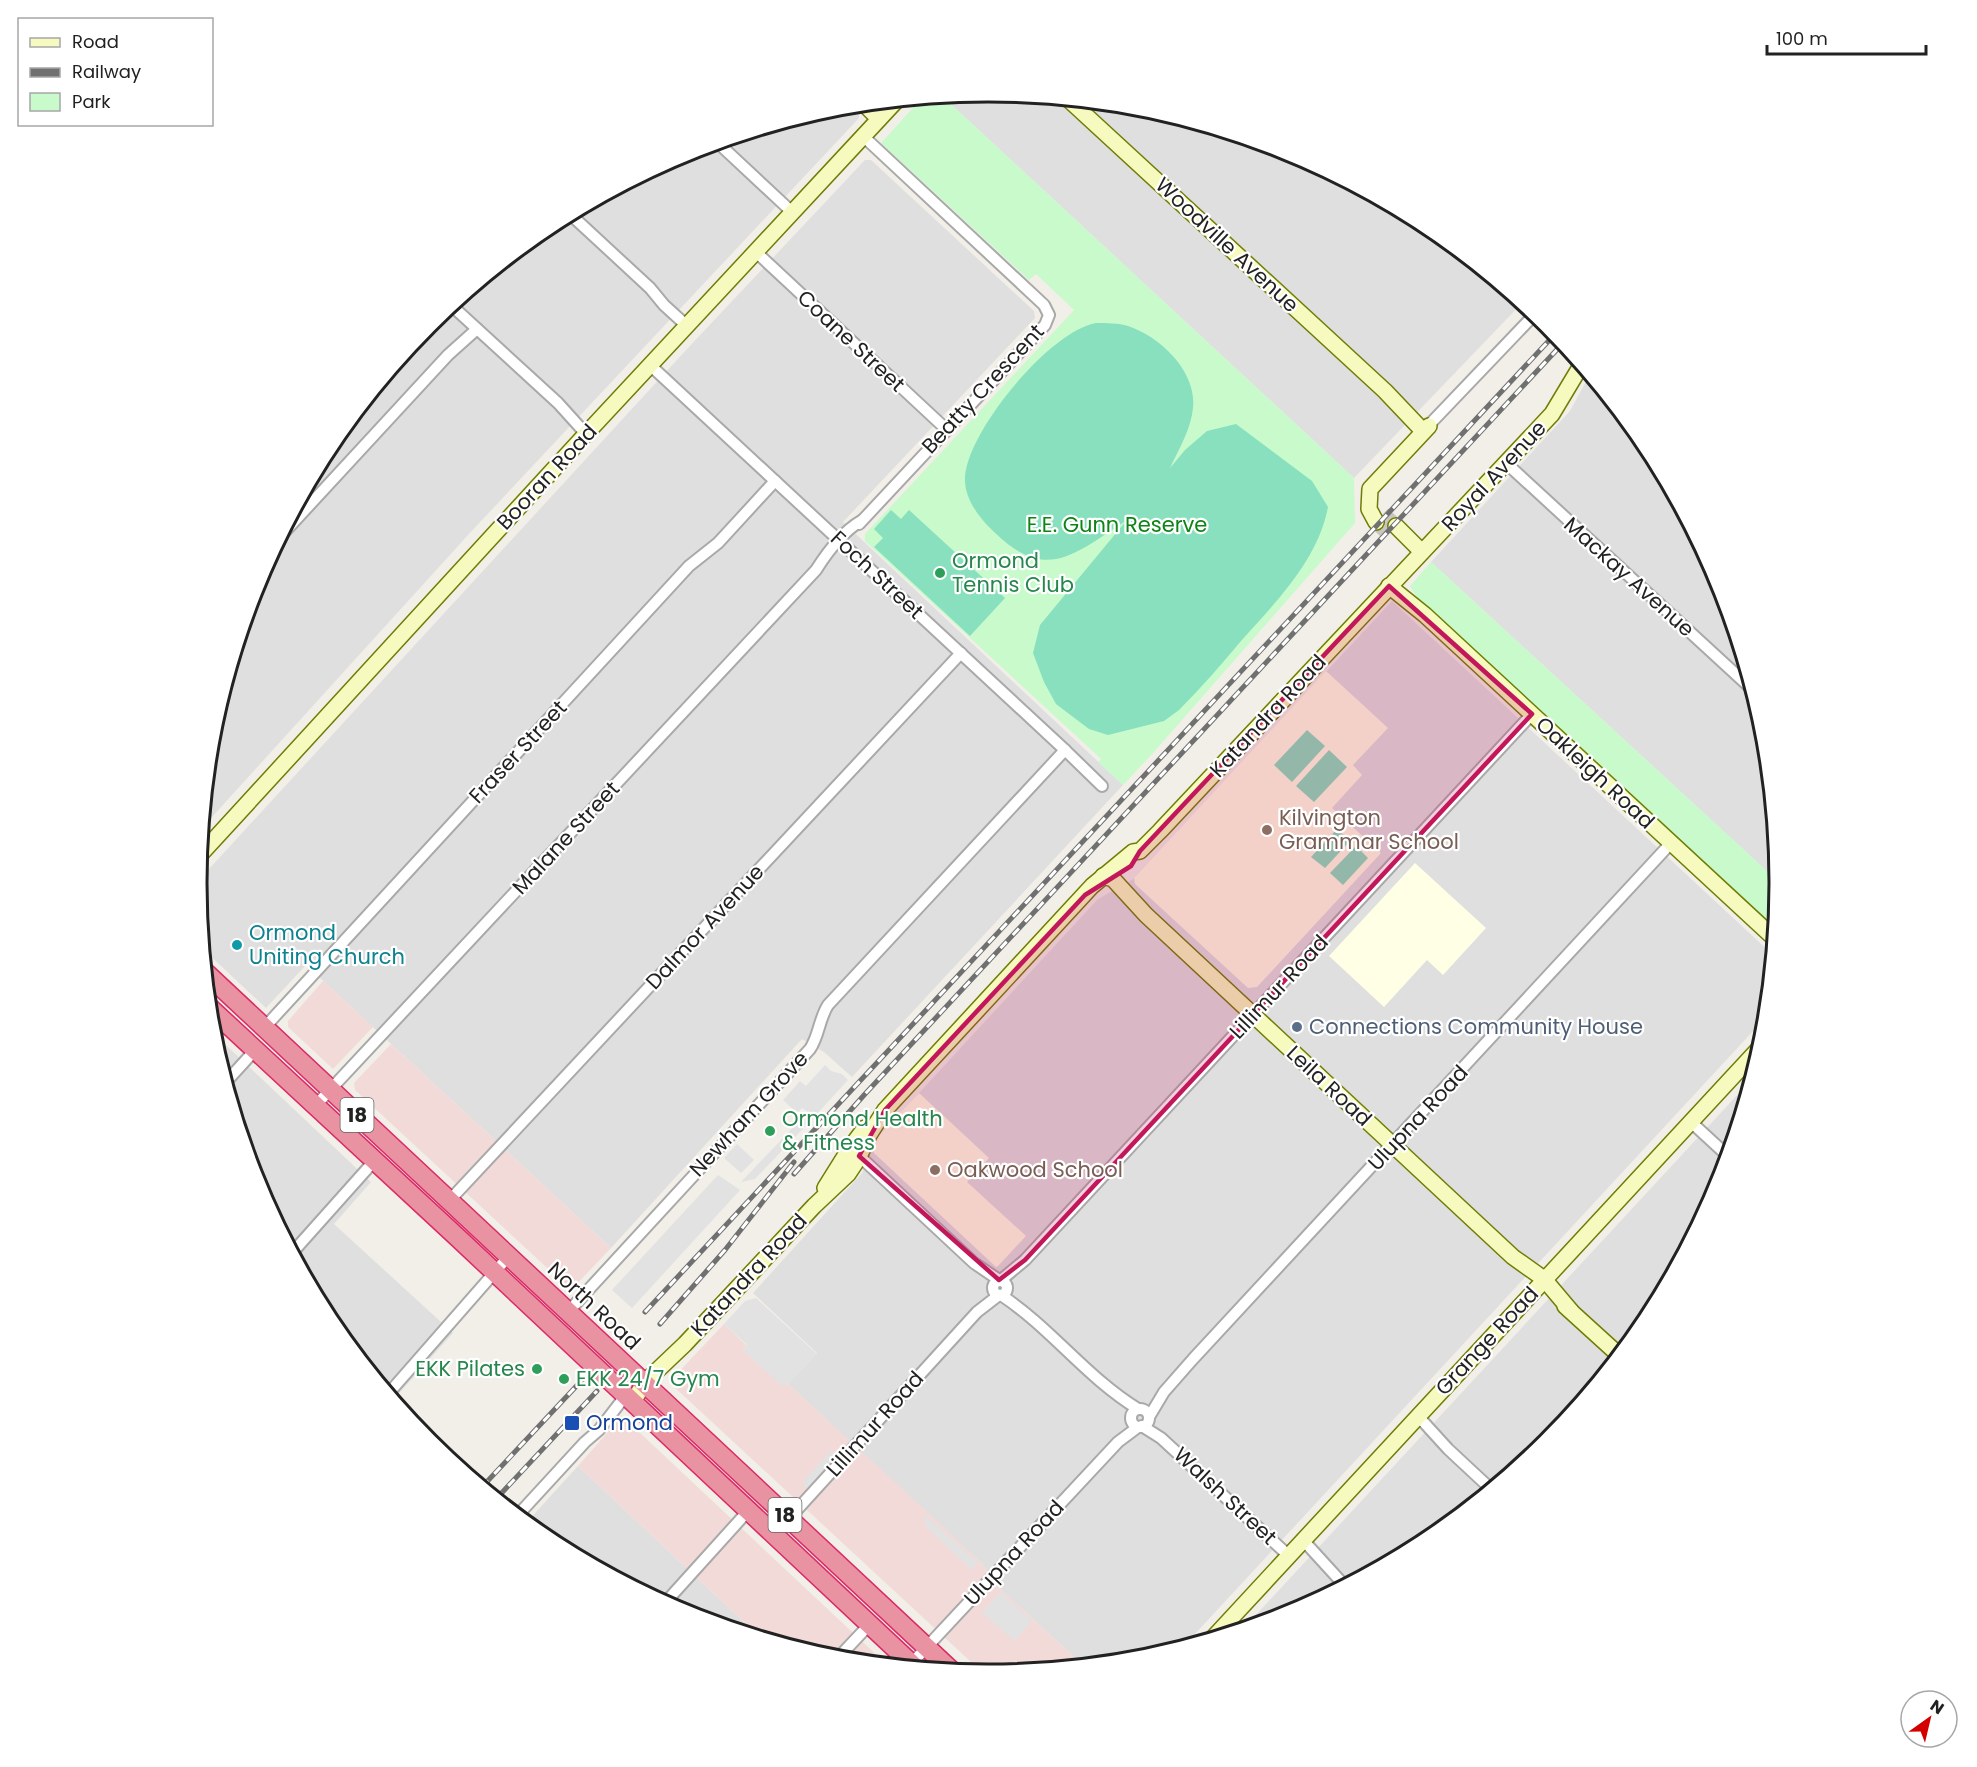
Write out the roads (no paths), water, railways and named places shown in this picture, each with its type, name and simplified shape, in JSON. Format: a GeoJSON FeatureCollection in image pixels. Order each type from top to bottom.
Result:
{"type":"FeatureCollection","features":[{"type":"Feature","properties":{"kind":"highway","name":"North Road"},"geometry":{"type":"LineString","coordinates":[[213,980],[944,1663]]}},
{"type":"Feature","properties":{"kind":"highway","name":"North Road"},"geometry":{"type":"LineString","coordinates":[[219,1016],[908,1660]]}},
{"type":"Feature","properties":{"kind":"street","name":"Woodville Avenue"},"geometry":{"type":"LineString","coordinates":[[1077,108],[1426,428]]}},
{"type":"Feature","properties":{"kind":"street","name":"Booran Road"},"geometry":{"type":"LineString","coordinates":[[208,846],[889,109]]}},
{"type":"Feature","properties":{"kind":"street"},"geometry":{"type":"LineString","coordinates":[[878,110],[882,116]]}},
{"type":"Feature","properties":{"kind":"street"},"geometry":{"type":"LineString","coordinates":[[874,111],[882,116]]}},
{"type":"Feature","properties":{"kind":"street","name":"Beatty Crescent"},"geometry":{"type":"LineString","coordinates":[[841,542],[1045,325],[1049,311],[863,136]]}},
{"type":"Feature","properties":{"kind":"street"},"geometry":{"type":"LineString","coordinates":[[723,148],[792,212]]}},
{"type":"Feature","properties":{"kind":"street"},"geometry":{"type":"LineString","coordinates":[[577,220],[650,288],[664,305],[689,323]]}},
{"type":"Feature","properties":{"kind":"street","name":"Coane Street"},"geometry":{"type":"LineString","coordinates":[[756,252],[946,429]]}},
{"type":"Feature","properties":{"kind":"street"},"geometry":{"type":"LineString","coordinates":[[457,311],[589,431]]}},
{"type":"Feature","properties":{"kind":"street"},"geometry":{"type":"LineString","coordinates":[[1379,518],[1377,492],[1380,478],[1529,320]]}},
{"type":"Feature","properties":{"kind":"street"},"geometry":{"type":"LineString","coordinates":[[300,515],[474,326]]}},
{"type":"Feature","properties":{"kind":"street","name":"Foch Street"},"geometry":{"type":"LineString","coordinates":[[650,365],[1102,786]]}},
{"type":"Feature","properties":{"kind":"street","name":"Royal Avenue"},"geometry":{"type":"LineString","coordinates":[[1392,583],[1558,406],[1578,371]]}},
{"type":"Feature","properties":{"kind":"street","name":"Mackay Avenue"},"geometry":{"type":"LineString","coordinates":[[1506,463],[1743,680]]}},
{"type":"Feature","properties":{"kind":"street","name":"Fraser Street"},"geometry":{"type":"LineString","coordinates":[[264,1028],[689,566],[723,538],[775,481]]}},
{"type":"Feature","properties":{"kind":"street"},"geometry":{"type":"LineString","coordinates":[[1393,530],[1419,555]]}},
{"type":"Feature","properties":{"kind":"street","name":"Malane Street"},"geometry":{"type":"LineString","coordinates":[[316,1105],[841,542]]}},
{"type":"Feature","properties":{"kind":"street","name":"Oakleigh Road"},"geometry":{"type":"LineString","coordinates":[[1392,583],[1412,598],[1415,606],[1768,933]]}},
{"type":"Feature","properties":{"kind":"street","name":"Katandra Road"},"geometry":{"type":"LineString","coordinates":[[629,1399],[648,1387],[814,1206],[854,1152],[867,1126],[885,1110],[1085,894],[1107,879],[1133,852],[1140,851],[1160,831],[1392,583]]}},
{"type":"Feature","properties":{"kind":"street","name":"Dalmor Avenue"},"geometry":{"type":"LineString","coordinates":[[449,1201],[961,653]]}},
{"type":"Feature","properties":{"kind":"street","name":"Lillimur Road"},"geometry":{"type":"LineString","coordinates":[[774,1535],[1025,1260],[1532,714]]}},
{"type":"Feature","properties":{"kind":"street","name":"Newham Grove"},"geometry":{"type":"LineString","coordinates":[[568,1312],[810,1049],[828,1005],[1065,750]]}},
{"type":"Feature","properties":{"kind":"street","name":"Ulupna Road"},"geometry":{"type":"LineString","coordinates":[[917,1661],[926,1647],[1671,843]]}},
{"type":"Feature","properties":{"kind":"street","name":"Leila Road"},"geometry":{"type":"LineString","coordinates":[[1107,879],[1615,1351]]}},
{"type":"Feature","properties":{"kind":"street"},"geometry":{"type":"LineString","coordinates":[[232,1076],[256,1049]]}},
{"type":"Feature","properties":{"kind":"street","name":"Grange Road"},"geometry":{"type":"LineString","coordinates":[[1221,1630],[1750,1058]]}},
{"type":"Feature","properties":{"kind":"street"},"geometry":{"type":"LineString","coordinates":[[1690,1122],[1723,1151]]}},
{"type":"Feature","properties":{"kind":"street","name":"Walsh Street"},"geometry":{"type":"LineString","coordinates":[[854,1152],[1161,1438],[1340,1581]]}},
{"type":"Feature","properties":{"kind":"street"},"geometry":{"type":"LineString","coordinates":[[298,1247],[375,1160]]}},
{"type":"Feature","properties":{"kind":"street"},"geometry":{"type":"LineString","coordinates":[[393,1389],[508,1257]]}},
{"type":"Feature","properties":{"kind":"street"},"geometry":{"type":"LineString","coordinates":[[522,1510],[585,1442],[629,1399]]}},
{"type":"Feature","properties":{"kind":"street"},"geometry":{"type":"LineString","coordinates":[[1415,1419],[1487,1485]]}},
{"type":"Feature","properties":{"kind":"street"},"geometry":{"type":"LineString","coordinates":[[670,1597],[748,1511]]}},
{"type":"Feature","properties":{"kind":"street"},"geometry":{"type":"LineString","coordinates":[[844,1651],[869,1624]]}},
{"type":"Feature","properties":{"kind":"tunnel"},"geometry":{"type":"LineString","coordinates":[[1383,514],[1396,526]]}},
{"type":"Feature","properties":{"kind":"tunnel"},"geometry":{"type":"LineString","coordinates":[[1376,522],[1389,534]]}},
{"type":"Feature","properties":{"kind":"railway"},"geometry":{"type":"LineString","coordinates":[[645,1312],[1549,340]]}},
{"type":"Feature","properties":{"kind":"railway"},"geometry":{"type":"LineString","coordinates":[[794,1174],[865,1094],[1558,349]]}},
{"type":"Feature","properties":{"kind":"railway"},"geometry":{"type":"LineString","coordinates":[[660,1324],[725,1250],[794,1162]]}},
{"type":"Feature","properties":{"kind":"railway"},"geometry":{"type":"LineString","coordinates":[[487,1482],[583,1379]]}},
{"type":"Feature","properties":{"kind":"railway"},"geometry":{"type":"LineString","coordinates":[[501,1494],[597,1391]]}},
{"type":"Feature","properties":{"kind":"place","name":"Ormond Tennis Club"},"geometry":{"type":"Point","coordinates":[940,573]}},
{"type":"Feature","properties":{"kind":"place","name":"Kilvington Grammar School"},"geometry":{"type":"Point","coordinates":[1267,830]}},
{"type":"Feature","properties":{"kind":"place","name":"Ormond Uniting Church"},"geometry":{"type":"Point","coordinates":[237,945]}},
{"type":"Feature","properties":{"kind":"place","name":"Connections Community House"},"geometry":{"type":"Point","coordinates":[1297,1027]}},
{"type":"Feature","properties":{"kind":"place","name":"Ormond Health & Fitness"},"geometry":{"type":"Point","coordinates":[770,1131]}},
{"type":"Feature","properties":{"kind":"place","name":"Oakwood School"},"geometry":{"type":"Point","coordinates":[935,1170]}},
{"type":"Feature","properties":{"kind":"place","name":"EKK Pilates"},"geometry":{"type":"Point","coordinates":[537,1369]}},
{"type":"Feature","properties":{"kind":"place","name":"EKK 24/7 Gym"},"geometry":{"type":"Point","coordinates":[564,1379]}},
{"type":"Feature","properties":{"kind":"place","name":"Ormond"},"geometry":{"type":"Point","coordinates":[572,1423]}},
{"type":"Feature","properties":{"kind":"park label","name":"E.E. Gunn Reserve"},"geometry":{"type":"Point","coordinates":[1117,525]}}]}
